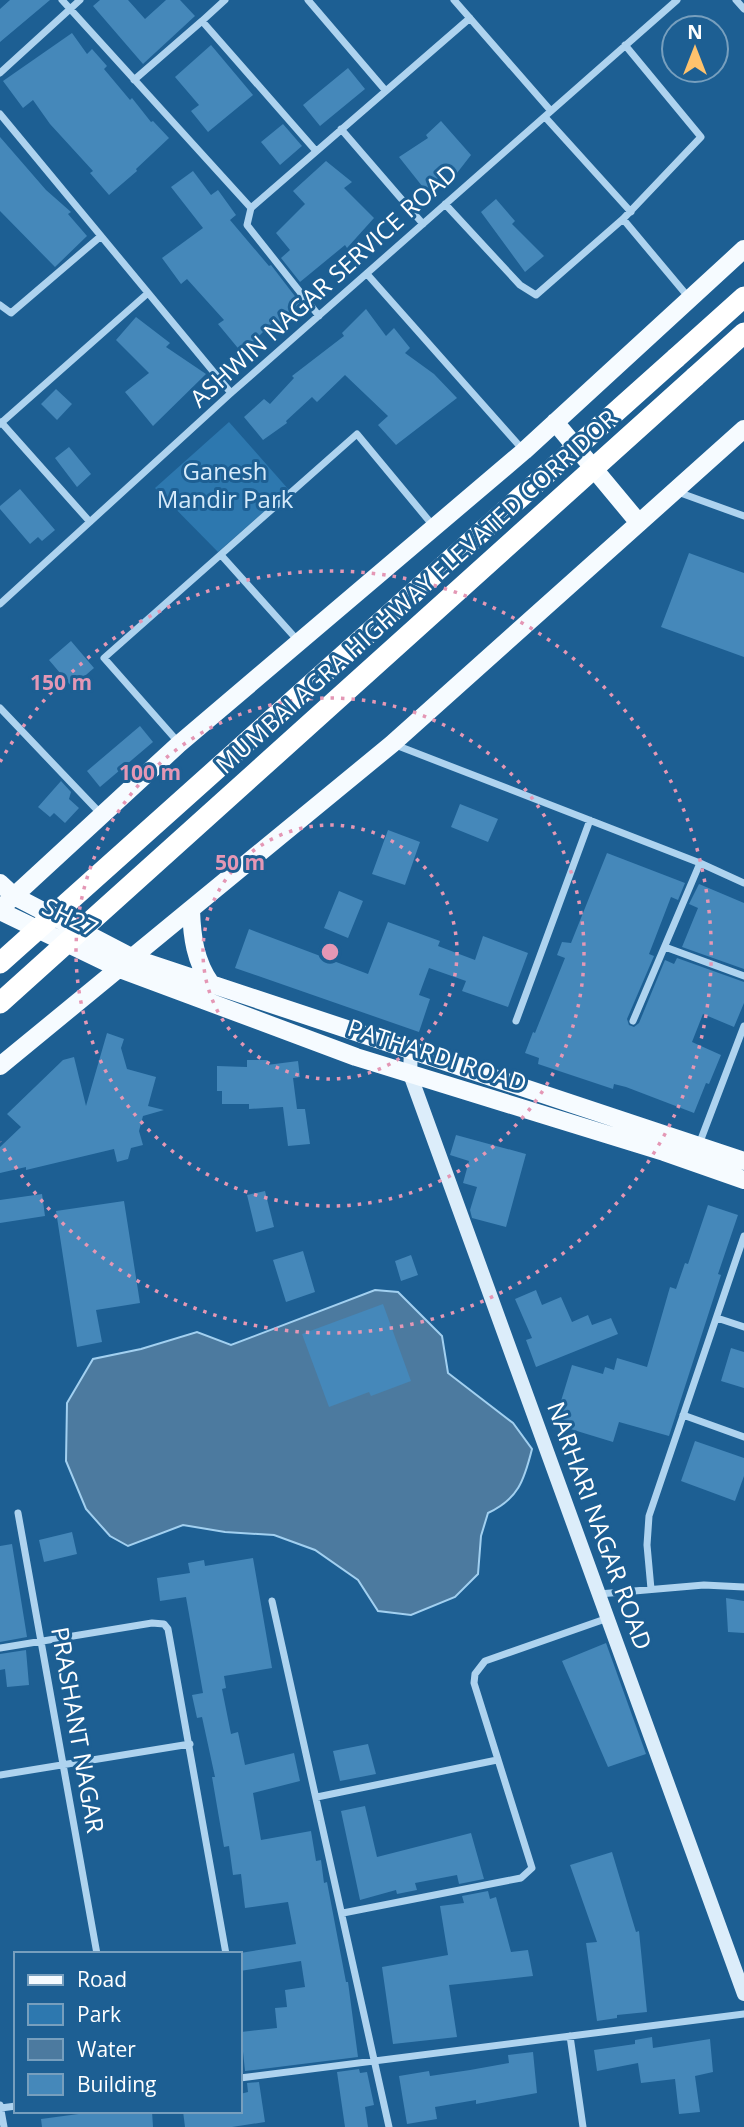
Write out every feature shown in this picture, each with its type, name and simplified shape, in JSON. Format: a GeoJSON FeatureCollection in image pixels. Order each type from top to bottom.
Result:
{"type":"FeatureCollection","features":[{"type":"Feature","properties":{"kind":"highway","name":"MUMBAI AGRA HIGHWAY ELEVATED CORRIDOR"},"geometry":{"type":"LineString","coordinates":[[0,962],[744,297]]}},
{"type":"Feature","properties":{"kind":"highway","name":"MUMBAI AGRA HIGHWAY ELEVATED CORRIDOR"},"geometry":{"type":"LineString","coordinates":[[0,1003],[744,332]]}},
{"type":"Feature","properties":{"kind":"main road"},"geometry":{"type":"LineString","coordinates":[[0,910],[179,744],[524,451],[744,249]]}},
{"type":"Feature","properties":{"kind":"main road"},"geometry":{"type":"LineString","coordinates":[[555,422],[639,523]]}},
{"type":"Feature","properties":{"kind":"main road"},"geometry":{"type":"LineString","coordinates":[[0,1066],[392,744],[744,429]]}},
{"type":"Feature","properties":{"kind":"main road"},"geometry":{"type":"LineString","coordinates":[[0,883],[14,896],[126,963],[211,984],[411,1050],[695,1154],[744,1161]]}},
{"type":"Feature","properties":{"kind":"main road","name":"SH27"},"geometry":{"type":"LineString","coordinates":[[0,910],[126,963]]}},
{"type":"Feature","properties":{"kind":"main road"},"geometry":{"type":"LineString","coordinates":[[191,910],[195,953],[211,984]]}},
{"type":"Feature","properties":{"kind":"main road","name":"PATHARDI ROAD"},"geometry":{"type":"LineString","coordinates":[[126,963],[356,1057],[695,1154],[744,1180]]}},
{"type":"Feature","properties":{"kind":"street"},"geometry":{"type":"LineString","coordinates":[[62,0],[251,208]]}},
{"type":"Feature","properties":{"kind":"street"},"geometry":{"type":"LineString","coordinates":[[0,73],[80,0]]}},
{"type":"Feature","properties":{"kind":"street"},"geometry":{"type":"LineString","coordinates":[[134,80],[225,0]]}},
{"type":"Feature","properties":{"kind":"street"},"geometry":{"type":"LineString","coordinates":[[308,0],[385,90]]}},
{"type":"Feature","properties":{"kind":"street"},"geometry":{"type":"LineString","coordinates":[[454,0],[631,212]]}},
{"type":"Feature","properties":{"kind":"street","name":"ASHWIN NAGAR SERVICE ROAD"},"geometry":{"type":"LineString","coordinates":[[0,604],[231,393],[677,0]]}},
{"type":"Feature","properties":{"kind":"street"},"geometry":{"type":"LineString","coordinates":[[736,0],[744,9]]}},
{"type":"Feature","properties":{"kind":"street"},"geometry":{"type":"LineString","coordinates":[[319,316],[247,225],[251,208],[470,18]]}},
{"type":"Feature","properties":{"kind":"street"},"geometry":{"type":"LineString","coordinates":[[202,21],[316,151]]}},
{"type":"Feature","properties":{"kind":"street"},"geometry":{"type":"LineString","coordinates":[[445,204],[520,285],[536,295],[631,212],[701,137],[625,46]]}},
{"type":"Feature","properties":{"kind":"street"},"geometry":{"type":"LineString","coordinates":[[0,114],[231,393]]}},
{"type":"Feature","properties":{"kind":"street"},"geometry":{"type":"LineString","coordinates":[[341,129],[423,224]]}},
{"type":"Feature","properties":{"kind":"street"},"geometry":{"type":"LineString","coordinates":[[623,219],[690,299]]}},
{"type":"Feature","properties":{"kind":"street"},"geometry":{"type":"LineString","coordinates":[[0,305],[11,313],[101,236]]}},
{"type":"Feature","properties":{"kind":"street"},"geometry":{"type":"LineString","coordinates":[[366,274],[524,451]]}},
{"type":"Feature","properties":{"kind":"street"},"geometry":{"type":"LineString","coordinates":[[90,522],[1,423],[148,293]]}},
{"type":"Feature","properties":{"kind":"street"},"geometry":{"type":"LineString","coordinates":[[179,744],[104,658],[357,434],[435,528]]}},
{"type":"Feature","properties":{"kind":"street"},"geometry":{"type":"LineString","coordinates":[[675,491],[744,516]]}},
{"type":"Feature","properties":{"kind":"street"},"geometry":{"type":"LineString","coordinates":[[221,555],[300,643]]}},
{"type":"Feature","properties":{"kind":"street"},"geometry":{"type":"LineString","coordinates":[[0,708],[102,815]]}},
{"type":"Feature","properties":{"kind":"street"},"geometry":{"type":"LineString","coordinates":[[392,744],[744,883]]}},
{"type":"Feature","properties":{"kind":"street"},"geometry":{"type":"LineString","coordinates":[[516,1021],[590,820]]}},
{"type":"Feature","properties":{"kind":"street"},"geometry":{"type":"LineString","coordinates":[[633,1021],[699,863]]}},
{"type":"Feature","properties":{"kind":"street"},"geometry":{"type":"LineString","coordinates":[[665,947],[744,976]]}},
{"type":"Feature","properties":{"kind":"street"},"geometry":{"type":"LineString","coordinates":[[695,1154],[744,1026]]}},
{"type":"Feature","properties":{"kind":"street"},"geometry":{"type":"LineString","coordinates":[[410,1074],[411,1050]]}},
{"type":"Feature","properties":{"kind":"street","name":"NARHARI NAGAR ROAD"},"geometry":{"type":"LineString","coordinates":[[410,1074],[744,1994]]}},
{"type":"Feature","properties":{"kind":"street"},"geometry":{"type":"LineString","coordinates":[[651,1589],[647,1545],[649,1516],[744,1237]]}},
{"type":"Feature","properties":{"kind":"street"},"geometry":{"type":"LineString","coordinates":[[717,1318],[744,1327]]}},
{"type":"Feature","properties":{"kind":"street"},"geometry":{"type":"LineString","coordinates":[[683,1415],[744,1437]]}},
{"type":"Feature","properties":{"kind":"street","name":"PRASHANT NAGAR"},"geometry":{"type":"LineString","coordinates":[[18,1513],[97,1952]]}},
{"type":"Feature","properties":{"kind":"street"},"geometry":{"type":"LineString","coordinates":[[599,1594],[704,1586],[744,1587]]}},
{"type":"Feature","properties":{"kind":"street"},"geometry":{"type":"LineString","coordinates":[[272,1601],[343,1913],[388,2127]]}},
{"type":"Feature","properties":{"kind":"street"},"geometry":{"type":"LineString","coordinates":[[343,1913],[521,1878],[532,1868],[474,1683],[475,1674],[485,1661],[608,1618]]}},
{"type":"Feature","properties":{"kind":"street"},"geometry":{"type":"LineString","coordinates":[[0,1648],[152,1623],[164,1624],[168,1629],[226,1952]]}},
{"type":"Feature","properties":{"kind":"street"},"geometry":{"type":"LineString","coordinates":[[0,1775],[190,1744]]}},
{"type":"Feature","properties":{"kind":"street"},"geometry":{"type":"LineString","coordinates":[[317,1797],[497,1760]]}},
{"type":"Feature","properties":{"kind":"street"},"geometry":{"type":"LineString","coordinates":[[242,2078],[744,2014]]}},
{"type":"Feature","properties":{"kind":"street"},"geometry":{"type":"LineString","coordinates":[[570,2036],[583,2127]]}},
{"type":"Feature","properties":{"kind":"street"},"geometry":{"type":"LineString","coordinates":[[0,2106],[4,2127]]}},
{"type":"Feature","properties":{"kind":"green space","name":"Ganesh Mandir Park"},"geometry":{"type":"Polygon","coordinates":[[[229,422],[289,490],[218,552],[155,488],[229,422]]]}},
{"type":"Feature","properties":{"kind":"water"},"geometry":{"type":"Polygon","coordinates":[[[375,1290],[398,1292],[442,1336],[448,1373],[513,1423],[532,1449],[518,1488],[506,1502],[488,1513],[481,1536],[478,1574],[455,1597],[411,1615],[378,1611],[358,1580],[315,1550],[274,1535],[225,1532],[183,1525],[128,1546],[110,1536],[86,1509],[66,1461],[67,1403],[93,1359],[141,1349],[197,1332],[231,1345],[375,1290]]]}},
{"type":"Feature","properties":{"kind":"building"},"geometry":{"type":"Polygon","coordinates":[[[10,0],[50,0],[0,42],[0,9],[10,0]]]}},
{"type":"Feature","properties":{"kind":"building"},"geometry":{"type":"Polygon","coordinates":[[[100,0],[128,0],[145,19],[166,0],[180,0],[195,16],[143,64],[93,6],[100,0]]]}},
{"type":"Feature","properties":{"kind":"building"},"geometry":{"type":"Polygon","coordinates":[[[72,33],[87,54],[92,49],[107,66],[104,69],[130,100],[132,98],[151,122],[169,138],[109,195],[90,173],[93,171],[50,124],[33,100],[23,108],[3,81],[72,33]]]}},
{"type":"Feature","properties":{"kind":"building"},"geometry":{"type":"Polygon","coordinates":[[[211,45],[253,95],[208,132],[191,111],[199,105],[175,77],[211,45]]]}},
{"type":"Feature","properties":{"kind":"building"},"geometry":{"type":"Polygon","coordinates":[[[348,68],[365,89],[320,126],[303,105],[348,68]]]}},
{"type":"Feature","properties":{"kind":"building"},"geometry":{"type":"Polygon","coordinates":[[[441,121],[471,155],[457,173],[450,165],[426,191],[399,157],[428,138],[426,135],[441,121]]]}},
{"type":"Feature","properties":{"kind":"building"},"geometry":{"type":"Polygon","coordinates":[[[283,124],[302,146],[280,165],[261,142],[283,124]]]}},
{"type":"Feature","properties":{"kind":"building"},"geometry":{"type":"Polygon","coordinates":[[[0,137],[46,190],[71,212],[68,214],[87,236],[55,267],[0,211],[0,137]]]}},
{"type":"Feature","properties":{"kind":"building"},"geometry":{"type":"Polygon","coordinates":[[[326,161],[352,182],[344,188],[374,218],[347,248],[345,245],[300,282],[281,258],[290,250],[276,233],[305,204],[293,191],[326,161]]]}},
{"type":"Feature","properties":{"kind":"building"},"geometry":{"type":"Polygon","coordinates":[[[193,171],[211,195],[218,190],[236,215],[230,220],[269,266],[271,265],[304,308],[281,328],[275,320],[242,353],[218,324],[224,320],[187,279],[181,284],[162,258],[203,228],[171,187],[193,171]]]}},
{"type":"Feature","properties":{"kind":"building"},"geometry":{"type":"Polygon","coordinates":[[[496,199],[515,221],[512,224],[544,256],[525,272],[481,212],[496,199]]]}},
{"type":"Feature","properties":{"kind":"building"},"geometry":{"type":"Polygon","coordinates":[[[366,309],[386,336],[394,328],[410,348],[405,353],[434,374],[457,398],[396,445],[378,425],[388,416],[345,375],[317,402],[312,397],[286,421],[287,423],[263,440],[244,417],[264,399],[270,404],[294,378],[292,376],[344,336],[342,333],[366,309]]]}},
{"type":"Feature","properties":{"kind":"building"},"geometry":{"type":"Polygon","coordinates":[[[136,317],[170,343],[166,347],[206,374],[153,426],[125,392],[149,373],[116,340],[136,317]]]}},
{"type":"Feature","properties":{"kind":"building"},"geometry":{"type":"Polygon","coordinates":[[[56,389],[72,404],[57,420],[41,404],[56,389]]]}},
{"type":"Feature","properties":{"kind":"building"},"geometry":{"type":"Polygon","coordinates":[[[69,447],[91,474],[77,487],[55,458],[69,447]]]}},
{"type":"Feature","properties":{"kind":"building"},"geometry":{"type":"Polygon","coordinates":[[[20,489],[55,530],[42,541],[38,537],[30,544],[0,509],[0,506],[20,489]]]}},
{"type":"Feature","properties":{"kind":"building"},"geometry":{"type":"Polygon","coordinates":[[[689,553],[744,573],[744,657],[661,627],[689,553]]]}},
{"type":"Feature","properties":{"kind":"building"},"geometry":{"type":"Polygon","coordinates":[[[71,641],[94,668],[72,687],[49,660],[71,641]]]}},
{"type":"Feature","properties":{"kind":"building"},"geometry":{"type":"Polygon","coordinates":[[[140,726],[153,742],[100,787],[87,771],[140,726]]]}},
{"type":"Feature","properties":{"kind":"building"},"geometry":{"type":"Polygon","coordinates":[[[61,781],[71,792],[69,799],[79,808],[65,823],[54,813],[50,817],[38,807],[61,781]]]}},
{"type":"Feature","properties":{"kind":"building"},"geometry":{"type":"Polygon","coordinates":[[[460,804],[498,819],[488,842],[451,827],[460,804]]]}},
{"type":"Feature","properties":{"kind":"building"},"geometry":{"type":"Polygon","coordinates":[[[388,830],[420,842],[405,885],[372,874],[388,830]]]}},
{"type":"Feature","properties":{"kind":"building"},"geometry":{"type":"Polygon","coordinates":[[[607,853],[685,883],[678,900],[671,897],[649,954],[654,956],[627,1019],[629,1025],[634,1027],[639,1023],[665,960],[674,964],[677,958],[744,982],[744,1003],[734,1027],[703,1014],[692,1042],[721,1055],[694,1113],[626,1087],[614,1084],[613,1089],[538,1064],[539,1058],[525,1053],[565,958],[557,955],[562,942],[571,943],[607,853]]]}},
{"type":"Feature","properties":{"kind":"building"},"geometry":{"type":"Polygon","coordinates":[[[699,884],[744,903],[744,969],[682,947],[698,908],[689,904],[699,884]]]}},
{"type":"Feature","properties":{"kind":"building"},"geometry":{"type":"Polygon","coordinates":[[[339,891],[363,901],[348,938],[324,928],[339,891]]]}},
{"type":"Feature","properties":{"kind":"building"},"geometry":{"type":"Polygon","coordinates":[[[388,922],[440,941],[438,946],[475,960],[483,936],[528,953],[508,1007],[462,991],[466,981],[429,968],[419,995],[430,999],[419,1032],[235,968],[249,929],[368,974],[388,922]]]}},
{"type":"Feature","properties":{"kind":"building"},"geometry":{"type":"Polygon","coordinates":[[[107,1033],[124,1039],[121,1048],[127,1069],[156,1077],[148,1106],[164,1110],[143,1116],[139,1131],[143,1145],[131,1148],[128,1159],[117,1162],[114,1149],[26,1170],[26,1167],[0,1173],[0,1147],[21,1127],[7,1114],[63,1060],[74,1057],[86,1106],[107,1033]]]}},
{"type":"Feature","properties":{"kind":"building"},"geometry":{"type":"Polygon","coordinates":[[[247,1060],[267,1060],[267,1065],[298,1061],[300,1077],[293,1078],[297,1109],[305,1109],[310,1144],[288,1146],[283,1107],[249,1109],[249,1104],[222,1104],[222,1091],[217,1091],[217,1066],[247,1067],[247,1060]]]}},
{"type":"Feature","properties":{"kind":"building"},"geometry":{"type":"Polygon","coordinates":[[[456,1135],[526,1154],[506,1227],[472,1218],[470,1210],[477,1187],[463,1183],[469,1161],[450,1155],[456,1135]]]}},
{"type":"Feature","properties":{"kind":"building"},"geometry":{"type":"Polygon","coordinates":[[[265,1191],[274,1227],[256,1232],[247,1195],[265,1191]]]}},
{"type":"Feature","properties":{"kind":"building"},"geometry":{"type":"Polygon","coordinates":[[[42,1194],[45,1216],[0,1223],[0,1200],[42,1194]]]}},
{"type":"Feature","properties":{"kind":"building"},"geometry":{"type":"Polygon","coordinates":[[[124,1201],[140,1303],[96,1310],[102,1342],[77,1347],[56,1211],[124,1201]]]}},
{"type":"Feature","properties":{"kind":"building"},"geometry":{"type":"Polygon","coordinates":[[[708,1205],[738,1215],[669,1436],[619,1422],[613,1442],[554,1424],[572,1365],[603,1374],[605,1367],[614,1370],[617,1358],[647,1367],[670,1287],[676,1289],[685,1263],[688,1264],[708,1205]]]}},
{"type":"Feature","properties":{"kind":"building"},"geometry":{"type":"Polygon","coordinates":[[[303,1251],[315,1292],[286,1302],[273,1260],[303,1251]]]}},
{"type":"Feature","properties":{"kind":"building"},"geometry":{"type":"Polygon","coordinates":[[[411,1255],[418,1275],[401,1281],[395,1261],[411,1255]]]}},
{"type":"Feature","properties":{"kind":"building"},"geometry":{"type":"Polygon","coordinates":[[[536,1290],[542,1305],[561,1297],[572,1322],[588,1315],[592,1325],[611,1318],[618,1334],[536,1367],[526,1340],[532,1338],[515,1299],[536,1290]]]}},
{"type":"Feature","properties":{"kind":"building"},"geometry":{"type":"Polygon","coordinates":[[[383,1304],[411,1381],[371,1396],[369,1392],[329,1407],[302,1334],[383,1304]]]}},
{"type":"Feature","properties":{"kind":"building"},"geometry":{"type":"Polygon","coordinates":[[[731,1348],[744,1352],[744,1388],[721,1381],[731,1348]]]}},
{"type":"Feature","properties":{"kind":"building"},"geometry":{"type":"Polygon","coordinates":[[[695,1441],[744,1458],[744,1476],[735,1501],[681,1481],[695,1441]]]}},
{"type":"Feature","properties":{"kind":"building"},"geometry":{"type":"Polygon","coordinates":[[[72,1532],[77,1554],[44,1562],[39,1540],[72,1532]]]}},
{"type":"Feature","properties":{"kind":"building"},"geometry":{"type":"Polygon","coordinates":[[[12,1544],[27,1637],[0,1642],[0,1546],[12,1544]]]}},
{"type":"Feature","properties":{"kind":"building"},"geometry":{"type":"Polygon","coordinates":[[[253,1558],[272,1668],[224,1676],[226,1688],[222,1689],[231,1734],[238,1732],[245,1765],[294,1753],[300,1781],[253,1793],[261,1840],[311,1831],[316,1861],[321,1860],[324,1883],[327,1882],[348,1982],[358,2057],[245,2071],[242,2032],[277,2028],[275,2008],[287,2007],[285,1990],[305,1987],[301,1961],[242,1971],[242,1953],[296,1944],[288,1902],[245,1908],[241,1874],[233,1875],[229,1846],[224,1847],[212,1777],[215,1777],[202,1717],[197,1718],[192,1695],[203,1693],[186,1597],[160,1601],[157,1578],[190,1573],[188,1563],[204,1560],[205,1566],[253,1558]]]}},
{"type":"Feature","properties":{"kind":"building"},"geometry":{"type":"Polygon","coordinates":[[[726,1598],[744,1601],[744,1633],[728,1632],[726,1598]]]}},
{"type":"Feature","properties":{"kind":"building"},"geometry":{"type":"Polygon","coordinates":[[[606,1643],[646,1754],[608,1767],[562,1661],[606,1643]]]}},
{"type":"Feature","properties":{"kind":"building"},"geometry":{"type":"Polygon","coordinates":[[[26,1650],[29,1685],[7,1687],[5,1669],[0,1670],[0,1654],[26,1650]]]}},
{"type":"Feature","properties":{"kind":"building"},"geometry":{"type":"Polygon","coordinates":[[[368,1744],[376,1774],[340,1781],[333,1751],[368,1744]]]}},
{"type":"Feature","properties":{"kind":"building"},"geometry":{"type":"Polygon","coordinates":[[[365,1806],[377,1857],[471,1833],[484,1879],[459,1884],[457,1875],[415,1883],[417,1890],[397,1894],[396,1890],[360,1900],[341,1811],[365,1806]]]}},
{"type":"Feature","properties":{"kind":"building"},"geometry":{"type":"Polygon","coordinates":[[[612,1852],[636,1932],[639,1931],[647,2012],[617,2015],[617,2018],[597,2021],[586,1943],[597,1942],[570,1865],[612,1852]]]}},
{"type":"Feature","properties":{"kind":"building"},"geometry":{"type":"Polygon","coordinates":[[[488,1891],[490,1899],[496,1897],[511,1952],[528,1950],[533,1976],[449,1985],[457,2037],[393,2044],[382,1967],[448,1955],[440,1906],[464,1903],[462,1896],[488,1891]]]}},
{"type":"Feature","properties":{"kind":"building"},"geometry":{"type":"Polygon","coordinates":[[[652,2037],[653,2048],[710,2039],[713,2072],[695,2076],[700,2112],[679,2114],[675,2079],[641,2083],[638,2063],[597,2071],[594,2050],[635,2044],[635,2040],[652,2037]]]}},
{"type":"Feature","properties":{"kind":"building"},"geometry":{"type":"Polygon","coordinates":[[[533,2052],[537,2093],[476,2104],[476,2100],[435,2107],[437,2119],[407,2124],[399,2076],[429,2071],[430,2076],[470,2070],[509,2063],[508,2055],[533,2052]]]}},
{"type":"Feature","properties":{"kind":"building"},"geometry":{"type":"Polygon","coordinates":[[[359,2069],[360,2073],[367,2072],[374,2105],[365,2107],[368,2127],[345,2127],[337,2072],[359,2069]]]}},
{"type":"Feature","properties":{"kind":"building"},"geometry":{"type":"Polygon","coordinates":[[[259,2082],[265,2122],[232,2127],[185,2127],[183,2113],[242,2113],[242,2094],[248,2092],[247,2083],[259,2082]]]}},
{"type":"Feature","properties":{"kind":"building"},"geometry":{"type":"Polygon","coordinates":[[[152,2113],[153,2127],[42,2127],[41,2119],[86,2114],[152,2113]]]}}]}
